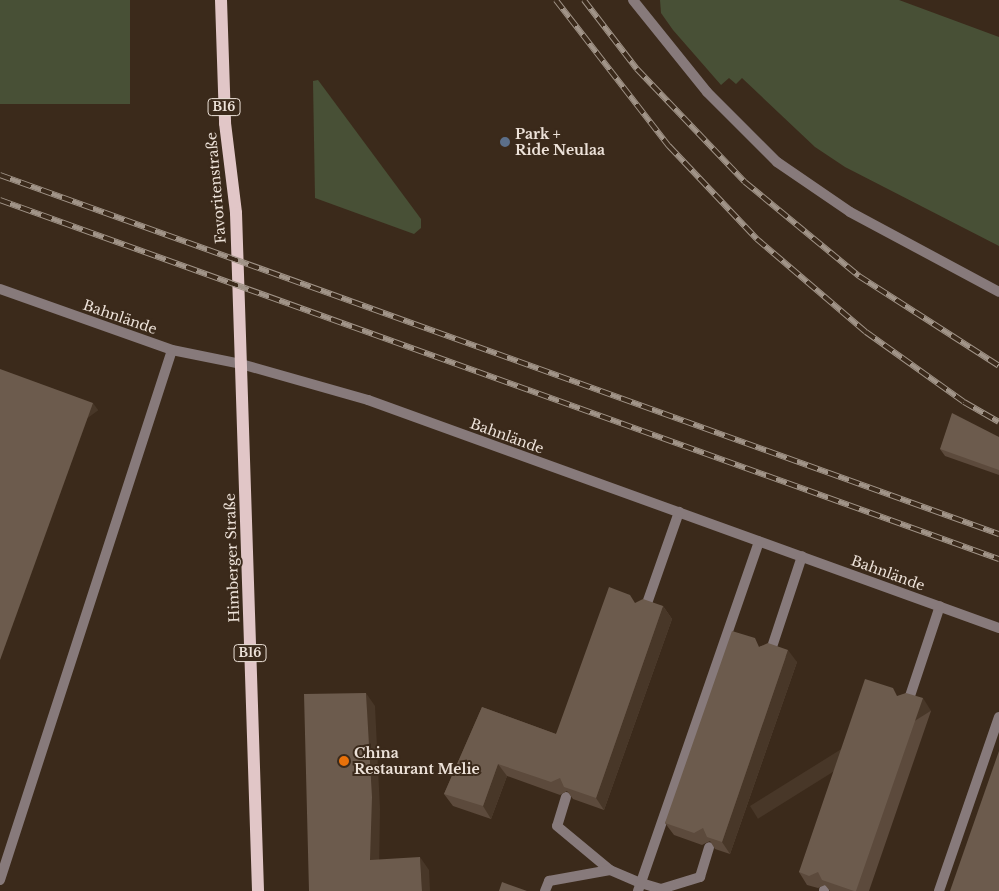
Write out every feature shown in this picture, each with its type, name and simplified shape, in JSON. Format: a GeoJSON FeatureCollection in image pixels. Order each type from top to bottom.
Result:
{"type":"FeatureCollection","features":[{"type":"Feature","properties":{"kind":"main road","name":"Favoritenstraße"},"geometry":{"type":"LineString","coordinates":[[221,0],[223,82],[236,213],[238,284]]}},
{"type":"Feature","properties":{"kind":"main road","name":"Himberger Straße"},"geometry":{"type":"LineString","coordinates":[[238,284],[258,891]]}},
{"type":"Feature","properties":{"kind":"street"},"geometry":{"type":"LineString","coordinates":[[632,0],[707,92],[777,162],[850,212],[999,292]]}},
{"type":"Feature","properties":{"kind":"street","name":"Bahnlände"},"geometry":{"type":"LineString","coordinates":[[0,289],[172,350],[241,364],[368,400],[999,628]]}},
{"type":"Feature","properties":{"kind":"street"},"geometry":{"type":"LineString","coordinates":[[0,880],[172,350]]}},
{"type":"Feature","properties":{"kind":"street"},"geometry":{"type":"LineString","coordinates":[[645,609],[679,512]]}},
{"type":"Feature","properties":{"kind":"street"},"geometry":{"type":"LineString","coordinates":[[640,887],[759,541]]}},
{"type":"Feature","properties":{"kind":"street"},"geometry":{"type":"LineString","coordinates":[[770,653],[802,556]]}},
{"type":"Feature","properties":{"kind":"street"},"geometry":{"type":"LineString","coordinates":[[908,702],[940,606]]}},
{"type":"Feature","properties":{"kind":"street"},"geometry":{"type":"LineString","coordinates":[[939,891],[999,717]]}},
{"type":"Feature","properties":{"kind":"street"},"geometry":{"type":"LineString","coordinates":[[566,797],[557,826],[610,870],[640,887],[661,890],[700,877],[709,847]]}},
{"type":"Feature","properties":{"kind":"street"},"geometry":{"type":"LineString","coordinates":[[546,891],[549,882],[610,870]]}},
{"type":"Feature","properties":{"kind":"green space"},"geometry":{"type":"Polygon","coordinates":[[[0,0],[130,0],[130,104],[0,104],[0,0]]]}},
{"type":"Feature","properties":{"kind":"green space"},"geometry":{"type":"Polygon","coordinates":[[[660,0],[899,0],[999,37],[999,246],[845,167],[815,147],[742,78],[736,84],[729,78],[721,85],[673,30],[661,13],[660,0]]]}},
{"type":"Feature","properties":{"kind":"green space"},"geometry":{"type":"Polygon","coordinates":[[[318,80],[421,219],[421,228],[414,234],[315,198],[313,81],[318,80]]]}},
{"type":"Feature","properties":{"kind":"building"},"geometry":{"type":"Polygon","coordinates":[[[0,369],[93,403],[0,660],[0,369]]]}},
{"type":"Feature","properties":{"kind":"building"},"geometry":{"type":"Polygon","coordinates":[[[952,413],[999,437],[999,470],[940,449],[952,413]]]}},
{"type":"Feature","properties":{"kind":"building"},"geometry":{"type":"Polygon","coordinates":[[[609,587],[630,595],[635,603],[643,599],[663,606],[596,798],[564,787],[560,778],[551,782],[498,764],[483,806],[444,794],[482,707],[556,734],[609,587]]]}},
{"type":"Feature","properties":{"kind":"building"},"geometry":{"type":"Polygon","coordinates":[[[732,631],[755,638],[759,647],[768,643],[788,650],[722,842],[707,837],[703,828],[694,833],[665,823],[732,631]]]}},
{"type":"Feature","properties":{"kind":"building"},"geometry":{"type":"Polygon","coordinates":[[[865,679],[893,688],[897,696],[906,693],[923,698],[856,891],[854,891],[822,880],[818,872],[809,876],[799,872],[865,679]]]}},
{"type":"Feature","properties":{"kind":"building"},"geometry":{"type":"Polygon","coordinates":[[[366,693],[372,797],[370,860],[420,857],[422,891],[309,891],[304,694],[366,693]]]}},
{"type":"Feature","properties":{"kind":"building"},"geometry":{"type":"Polygon","coordinates":[[[999,751],[999,891],[950,891],[999,751]]]}},
{"type":"Feature","properties":{"kind":"building"},"geometry":{"type":"Polygon","coordinates":[[[502,882],[527,891],[499,891],[502,882]]]}},
{"type":"Feature","properties":{"kind":"railway"},"geometry":{"type":"LineString","coordinates":[[556,0],[669,146],[757,239],[866,332],[964,402],[999,422]]}},
{"type":"Feature","properties":{"kind":"railway"},"geometry":{"type":"LineString","coordinates":[[584,0],[637,69],[745,182],[859,276],[999,366]]}},
{"type":"Feature","properties":{"kind":"railway"},"geometry":{"type":"LineString","coordinates":[[0,175],[999,534]]}},
{"type":"Feature","properties":{"kind":"railway"},"geometry":{"type":"LineString","coordinates":[[0,200],[999,559]]}},
{"type":"Feature","properties":{"kind":"place","name":"Park + Ride Neulaa"},"geometry":{"type":"Point","coordinates":[505,142]}},
{"type":"Feature","properties":{"kind":"place","name":"China Restaurant Melie"},"geometry":{"type":"Point","coordinates":[344,761]}}]}
